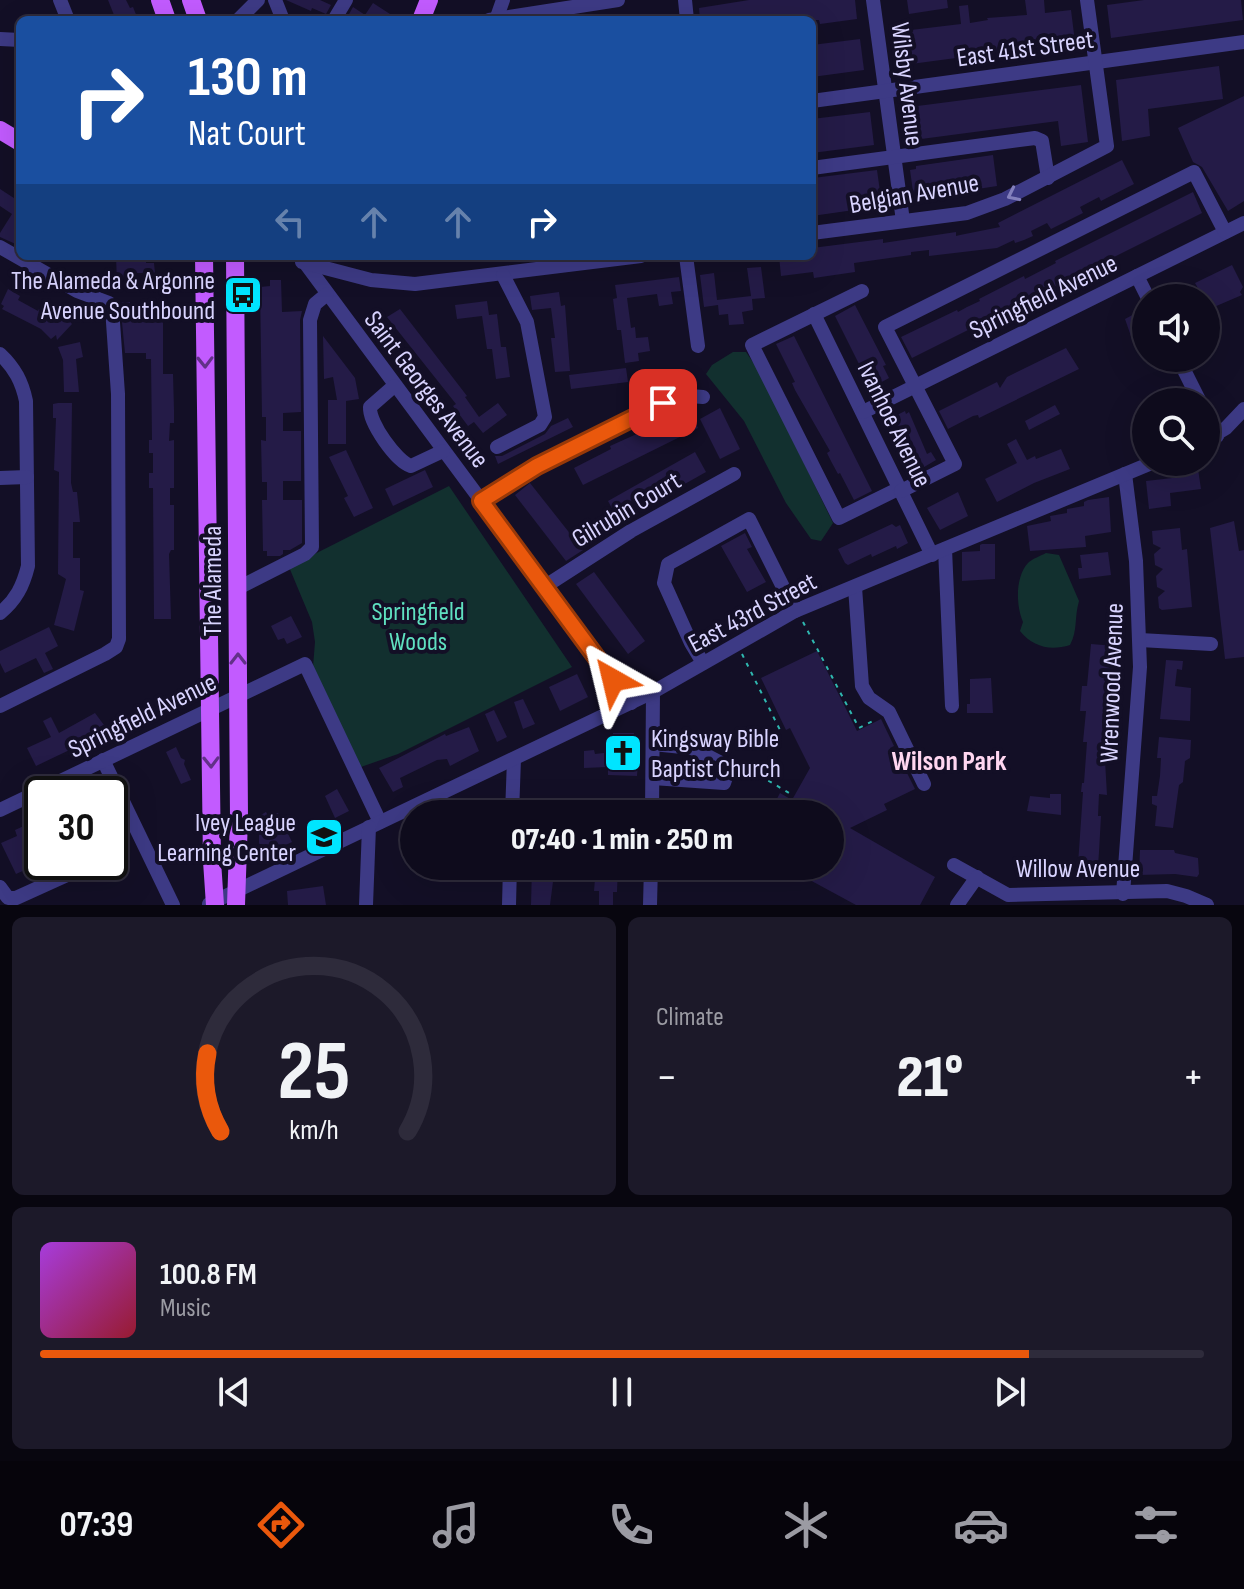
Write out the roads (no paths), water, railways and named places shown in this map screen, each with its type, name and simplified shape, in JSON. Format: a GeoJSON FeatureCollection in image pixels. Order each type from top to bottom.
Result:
{"type":"FeatureCollection","features":[{"type":"Feature","properties":{"kind":"main road","name":"The Alameda"},"geometry":{"type":"LineString","coordinates":[[204,260],[212,904]]}},
{"type":"Feature","properties":{"kind":"main road","name":"The Alameda"},"geometry":{"type":"LineString","coordinates":[[235,260],[239,818],[236,898]]}},
{"type":"Feature","properties":{"kind":"street"},"geometry":{"type":"LineString","coordinates":[[242,16],[258,0]]}},
{"type":"Feature","properties":{"kind":"street"},"geometry":{"type":"LineString","coordinates":[[507,16],[618,0]]}},
{"type":"Feature","properties":{"kind":"street","name":"Wilsby Avenue"},"geometry":{"type":"LineString","coordinates":[[873,0],[903,221]]}},
{"type":"Feature","properties":{"kind":"street"},"geometry":{"type":"LineString","coordinates":[[1087,0],[1095,63]]}},
{"type":"Feature","properties":{"kind":"street","name":"East 41st Street"},"geometry":{"type":"LineString","coordinates":[[816,100],[1244,42]]}},
{"type":"Feature","properties":{"kind":"street","name":"Belgian Avenue"},"geometry":{"type":"LineString","coordinates":[[816,232],[967,213],[1048,178],[1107,146],[1095,63]]}},
{"type":"Feature","properties":{"kind":"street"},"geometry":{"type":"LineString","coordinates":[[816,167],[1035,138],[1042,141],[1048,178]]}},
{"type":"Feature","properties":{"kind":"street"},"geometry":{"type":"LineString","coordinates":[[862,291],[752,345],[839,518],[955,464],[885,327],[1194,172],[1225,232]]}},
{"type":"Feature","properties":{"kind":"street","name":"Springfield Avenue"},"geometry":{"type":"LineString","coordinates":[[863,412],[1244,223]]}},
{"type":"Feature","properties":{"kind":"street"},"geometry":{"type":"LineString","coordinates":[[0,706],[105,654],[116,647],[119,639],[118,394],[112,308],[109,303],[77,291],[23,260]]}},
{"type":"Feature","properties":{"kind":"street","name":"Saint Georges Avenue"},"geometry":{"type":"LineString","coordinates":[[301,260],[631,703]]}},
{"type":"Feature","properties":{"kind":"street"},"geometry":{"type":"LineString","coordinates":[[304,260],[392,283],[439,283],[612,260]]}},
{"type":"Feature","properties":{"kind":"street"},"geometry":{"type":"LineString","coordinates":[[687,260],[698,346]]}},
{"type":"Feature","properties":{"kind":"street"},"geometry":{"type":"LineString","coordinates":[[497,447],[540,425],[545,417],[527,322],[503,275]]}},
{"type":"Feature","properties":{"kind":"street"},"geometry":{"type":"LineString","coordinates":[[1137,276],[1141,284]]}},
{"type":"Feature","properties":{"kind":"street"},"geometry":{"type":"LineString","coordinates":[[238,588],[305,554],[312,547],[310,320],[315,304],[327,294]]}},
{"type":"Feature","properties":{"kind":"street","name":"Ivanhoe Avenue"},"geometry":{"type":"LineString","coordinates":[[814,314],[900,489],[938,552],[952,706]]}},
{"type":"Feature","properties":{"kind":"street"},"geometry":{"type":"LineString","coordinates":[[0,354],[9,362],[23,385],[27,417],[28,566],[20,591],[0,613]]}},
{"type":"Feature","properties":{"kind":"street"},"geometry":{"type":"LineString","coordinates":[[394,386],[370,407],[369,418],[402,463],[411,466],[443,451]]}},
{"type":"Feature","properties":{"kind":"street"},"geometry":{"type":"LineString","coordinates":[[481,501],[537,466],[663,403],[690,396],[703,397]]}},
{"type":"Feature","properties":{"kind":"street"},"geometry":{"type":"LineString","coordinates":[[1220,430],[1244,409]]}},
{"type":"Feature","properties":{"kind":"street","name":"East 43rd Street"},"geometry":{"type":"LineString","coordinates":[[212,904],[236,898],[375,825],[653,692],[795,611],[1132,471]]}},
{"type":"Feature","properties":{"kind":"street","name":"Gilrubin Court"},"geometry":{"type":"LineString","coordinates":[[544,587],[622,536],[734,474]]}},
{"type":"Feature","properties":{"kind":"street","name":"Wrenwood Avenue"},"geometry":{"type":"LineString","coordinates":[[1123,894],[1137,721],[1140,640],[1133,520],[1125,474]]}},
{"type":"Feature","properties":{"kind":"street"},"geometry":{"type":"LineString","coordinates":[[0,478],[27,477]]}},
{"type":"Feature","properties":{"kind":"street"},"geometry":{"type":"LineString","coordinates":[[703,663],[664,583],[668,564],[749,519],[795,611]]}},
{"type":"Feature","properties":{"kind":"street"},"geometry":{"type":"LineString","coordinates":[[855,587],[862,686],[869,698],[889,712],[924,784]]}},
{"type":"Feature","properties":{"kind":"street"},"geometry":{"type":"LineString","coordinates":[[1140,640],[1211,644]]}},
{"type":"Feature","properties":{"kind":"street","name":"Springfield Avenue"},"geometry":{"type":"LineString","coordinates":[[77,776],[103,760],[305,664],[375,825]]}},
{"type":"Feature","properties":{"kind":"street"},"geometry":{"type":"LineString","coordinates":[[652,800],[653,692]]}},
{"type":"Feature","properties":{"kind":"street"},"geometry":{"type":"LineString","coordinates":[[653,744],[696,749],[721,763],[726,777],[724,783],[653,778]]}},
{"type":"Feature","properties":{"kind":"street"},"geometry":{"type":"LineString","coordinates":[[513,800],[514,759]]}},
{"type":"Feature","properties":{"kind":"street"},"geometry":{"type":"LineString","coordinates":[[103,760],[173,905]]}},
{"type":"Feature","properties":{"kind":"street","name":"Springfield Avenue"},"geometry":{"type":"LineString","coordinates":[[0,810],[24,803]]}},
{"type":"Feature","properties":{"kind":"street"},"geometry":{"type":"LineString","coordinates":[[366,905],[375,825]]}},
{"type":"Feature","properties":{"kind":"street","name":"Willow Avenue"},"geometry":{"type":"LineString","coordinates":[[954,865],[977,877],[1008,900],[1123,894],[1151,899],[1176,892],[1207,905]]}},
{"type":"Feature","properties":{"kind":"street"},"geometry":{"type":"LineString","coordinates":[[957,905],[977,877]]}},
{"type":"Feature","properties":{"kind":"street"},"geometry":{"type":"LineString","coordinates":[[0,887],[8,898],[16,898],[56,880]]}},
{"type":"Feature","properties":{"kind":"street"},"geometry":{"type":"LineString","coordinates":[[509,905],[510,880]]}},
{"type":"Feature","properties":{"kind":"street"},"geometry":{"type":"LineString","coordinates":[[650,905],[651,880]]}},
{"type":"Feature","properties":{"kind":"place","name":"The Alameda & Argonne Avenue Southbound"},"geometry":{"type":"Point","coordinates":[243,295]}},
{"type":"Feature","properties":{"kind":"place","name":"Kingsway Bible Baptist Church"},"geometry":{"type":"Point","coordinates":[623,753]}},
{"type":"Feature","properties":{"kind":"place","name":"Ivey League Learning Center"},"geometry":{"type":"Point","coordinates":[324,837]}},
{"type":"Feature","properties":{"kind":"district","name":"Wilson Park"},"geometry":{"type":"Point","coordinates":[949,760]}},
{"type":"Feature","properties":{"kind":"park label","name":"Springfield Woods"},"geometry":{"type":"Point","coordinates":[418,626]}}]}
